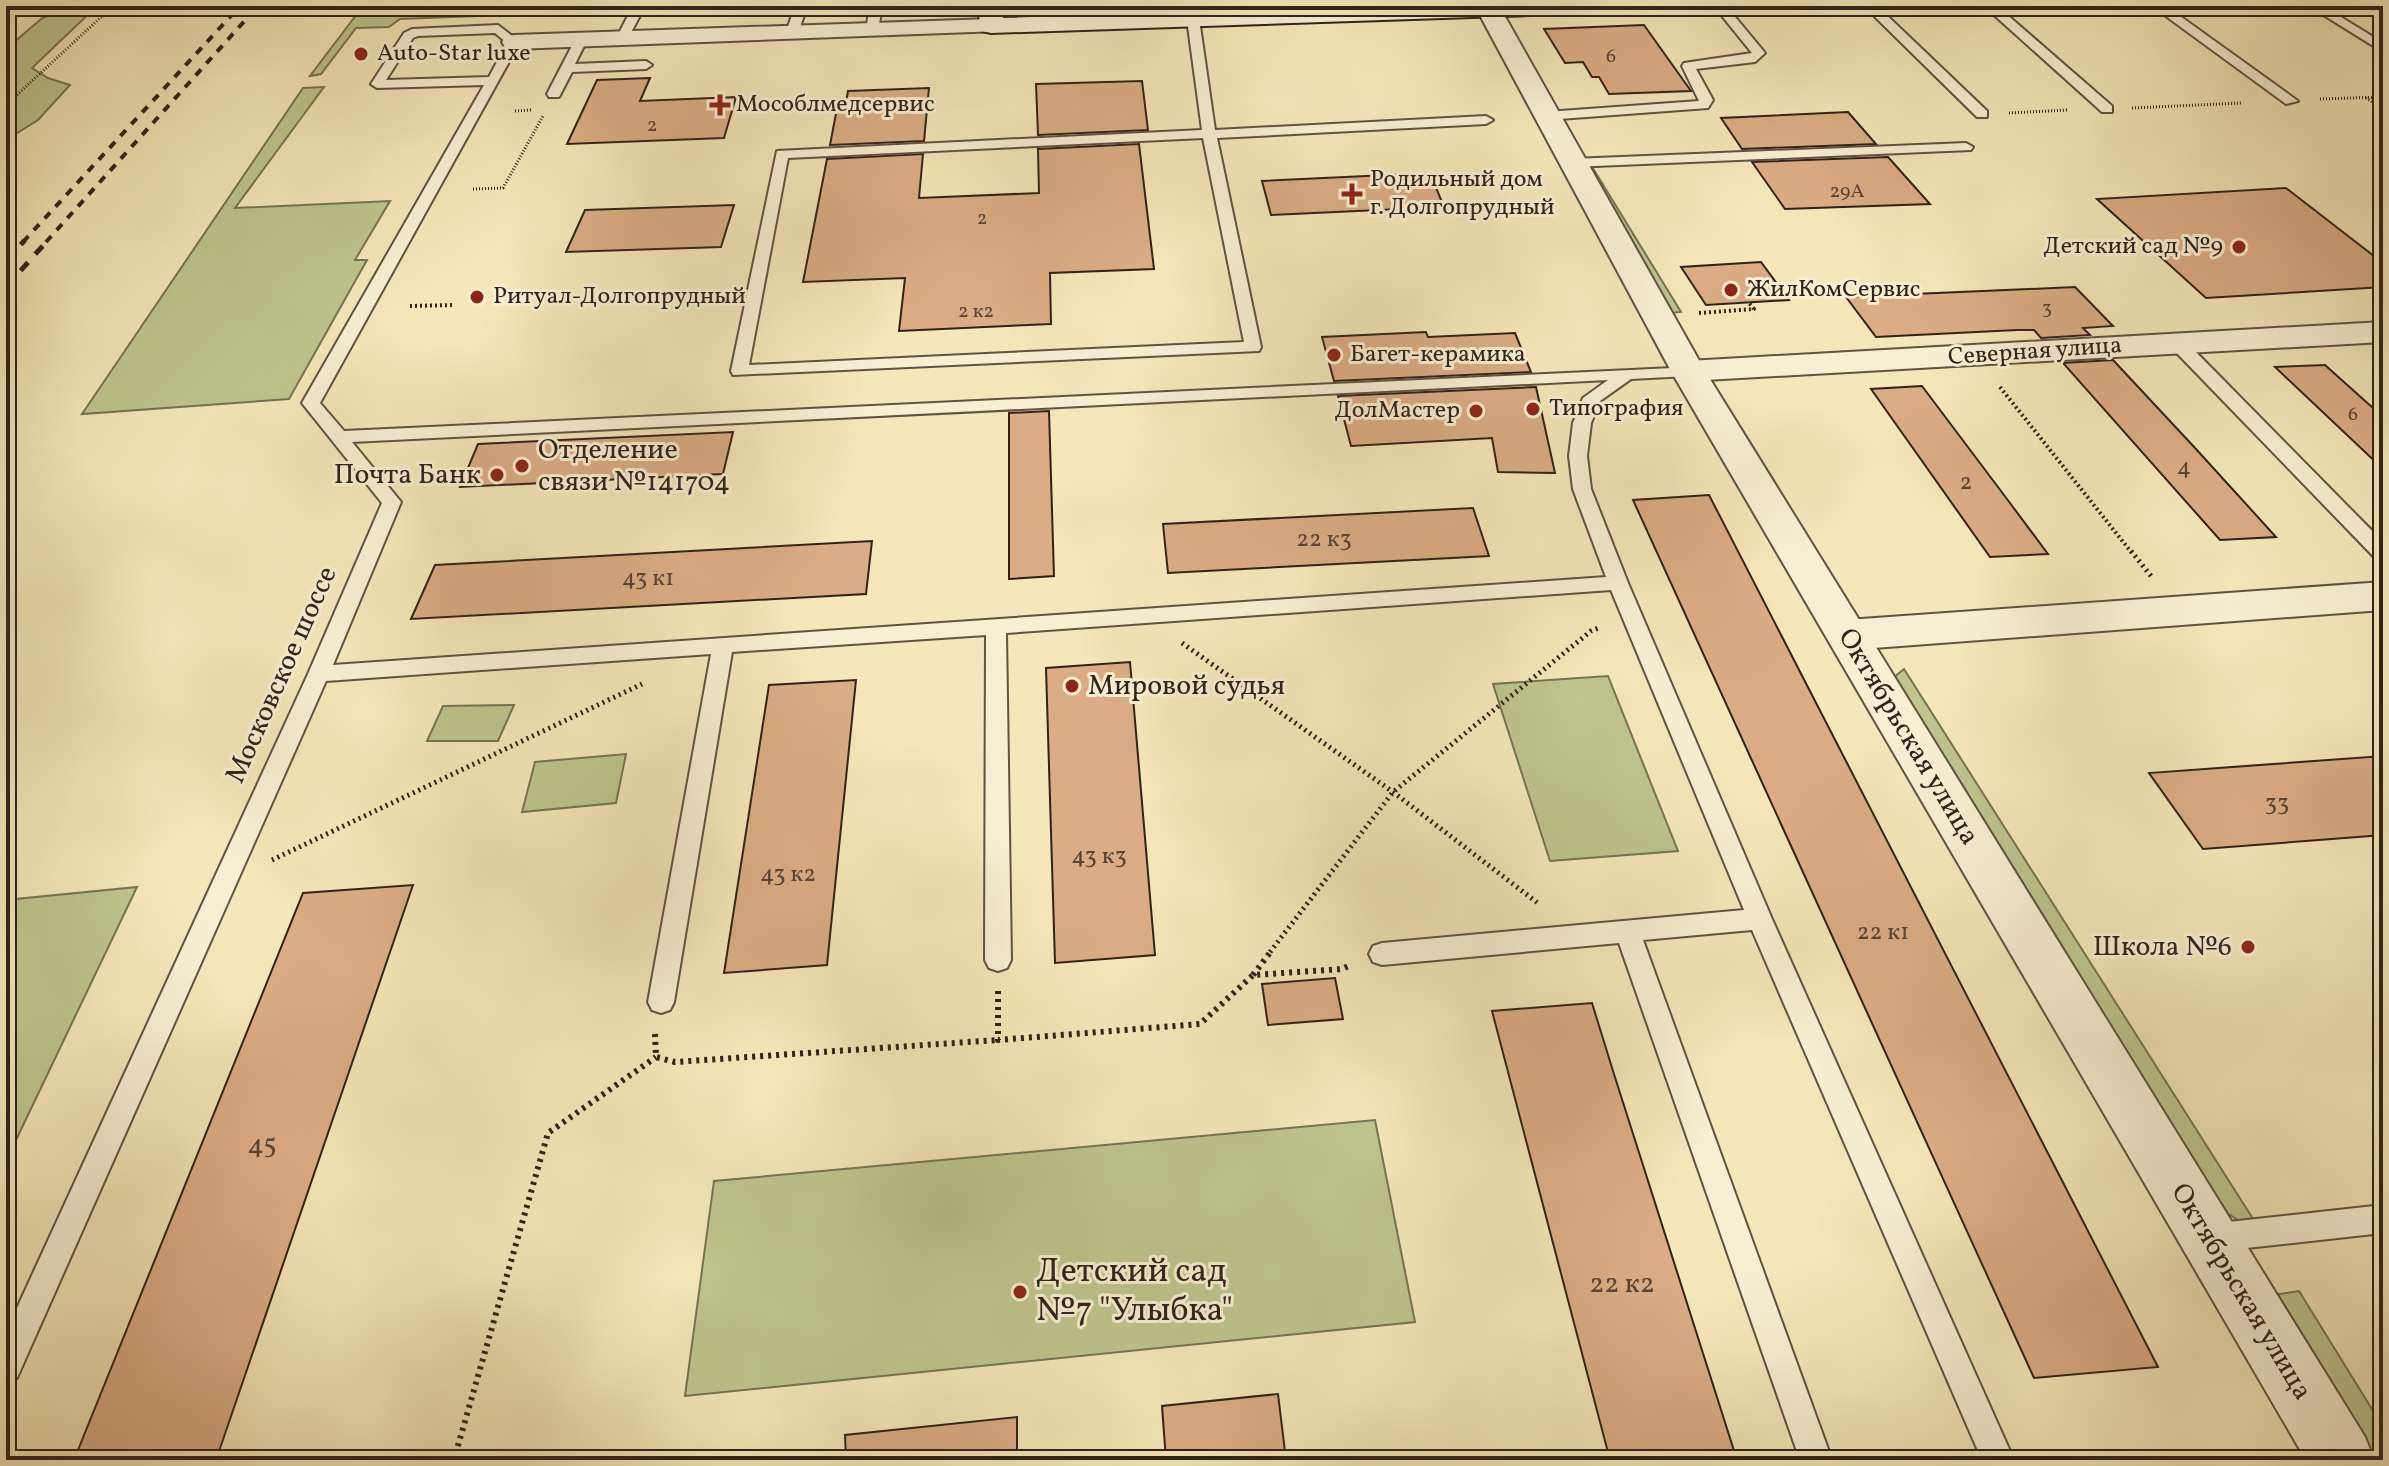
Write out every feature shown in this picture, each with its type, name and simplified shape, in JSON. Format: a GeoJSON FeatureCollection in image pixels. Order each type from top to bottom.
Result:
{"type":"FeatureCollection","features":[{"type":"Feature","properties":{"kind":"street"},"geometry":{"type":"LineString","coordinates":[[514,42],[792,33],[874,18],[1145,13],[1193,19],[1218,12],[1593,6]]}},
{"type":"Feature","properties":{"kind":"street","name":"Октябрьская улица"},"geometry":{"type":"LineString","coordinates":[[1488,8],[1688,371],[2342,1460]]}},
{"type":"Feature","properties":{"kind":"street","name":"Северная улица"},"geometry":{"type":"LineString","coordinates":[[1688,371],[2177,343],[2378,337]]}},
{"type":"Feature","properties":{"kind":"street"},"geometry":{"type":"LineString","coordinates":[[1847,635],[2383,596]]}},
{"type":"Feature","properties":{"kind":"lane"},"geometry":{"type":"LineString","coordinates":[[622,39],[639,6]]}},
{"type":"Feature","properties":{"kind":"lane"},"geometry":{"type":"LineString","coordinates":[[792,33],[801,6]]}},
{"type":"Feature","properties":{"kind":"lane"},"geometry":{"type":"LineString","coordinates":[[1546,116],[1703,105],[1706,100],[1688,66],[1755,58],[1759,53],[1720,6]]}},
{"type":"Feature","properties":{"kind":"lane"},"geometry":{"type":"LineString","coordinates":[[1870,6],[1982,114]]}},
{"type":"Feature","properties":{"kind":"lane"},"geometry":{"type":"LineString","coordinates":[[1990,6],[2107,109]]}},
{"type":"Feature","properties":{"kind":"lane"},"geometry":{"type":"LineString","coordinates":[[2158,6],[2291,101]]}},
{"type":"Feature","properties":{"kind":"lane"},"geometry":{"type":"LineString","coordinates":[[2315,6],[2383,48]]}},
{"type":"Feature","properties":{"kind":"lane"},"geometry":{"type":"LineString","coordinates":[[1193,19],[1209,134],[1253,347],[739,371],[782,154],[1209,134],[1486,120]]}},
{"type":"Feature","properties":{"kind":"lane"},"geometry":{"type":"LineString","coordinates":[[492,81],[377,84],[408,36],[416,32],[498,29],[514,42]]}},
{"type":"Feature","properties":{"kind":"lane"},"geometry":{"type":"LineString","coordinates":[[554,94],[581,40]]}},
{"type":"Feature","properties":{"kind":"lane","name":"Московское шоссе"},"geometry":{"type":"LineString","coordinates":[[6,1367],[319,674],[392,502],[311,403],[514,42]]}},
{"type":"Feature","properties":{"kind":"lane"},"geometry":{"type":"LineString","coordinates":[[567,68],[646,65]]}},
{"type":"Feature","properties":{"kind":"lane"},"geometry":{"type":"LineString","coordinates":[[1572,163],[1966,147]]}},
{"type":"Feature","properties":{"kind":"lane"},"geometry":{"type":"LineString","coordinates":[[2177,343],[2383,554]]}},
{"type":"Feature","properties":{"kind":"lane"},"geometry":{"type":"LineString","coordinates":[[339,437],[1688,371]]}},
{"type":"Feature","properties":{"kind":"lane"},"geometry":{"type":"LineString","coordinates":[[1625,376],[1592,398],[1582,423],[1578,456],[1582,489],[1618,583],[1760,919],[1998,1460]]}},
{"type":"Feature","properties":{"kind":"lane"},"geometry":{"type":"LineString","coordinates":[[319,674],[1618,583]]}},
{"type":"Feature","properties":{"kind":"lane"},"geometry":{"type":"LineString","coordinates":[[996,628],[998,960]]}},
{"type":"Feature","properties":{"kind":"lane"},"geometry":{"type":"LineString","coordinates":[[661,1002],[723,645]]}},
{"type":"Feature","properties":{"kind":"lane"},"geometry":{"type":"LineString","coordinates":[[1382,954],[1760,919]]}},
{"type":"Feature","properties":{"kind":"lane"},"geometry":{"type":"LineString","coordinates":[[1627,931],[1816,1460]]}},
{"type":"Feature","properties":{"kind":"lane"},"geometry":{"type":"LineString","coordinates":[[2209,1239],[2268,1228],[2295,1229],[2383,1219]]}},
{"type":"Feature","properties":{"kind":"path"},"geometry":{"type":"LineString","coordinates":[[6,105],[113,6]]}},
{"type":"Feature","properties":{"kind":"path"},"geometry":{"type":"LineString","coordinates":[[473,189],[503,188],[554,94]]}},
{"type":"Feature","properties":{"kind":"path"},"geometry":{"type":"LineString","coordinates":[[2365,97],[2383,109]]}},
{"type":"Feature","properties":{"kind":"path"},"geometry":{"type":"LineString","coordinates":[[1982,114],[2383,97]]}},
{"type":"Feature","properties":{"kind":"path"},"geometry":{"type":"LineString","coordinates":[[1690,313],[1754,309],[1748,302]]}},
{"type":"Feature","properties":{"kind":"path"},"geometry":{"type":"LineString","coordinates":[[410,306],[455,305]]}},
{"type":"Feature","properties":{"kind":"path"},"geometry":{"type":"LineString","coordinates":[[1976,356],[2159,587]]}},
{"type":"Feature","properties":{"kind":"path"},"geometry":{"type":"LineString","coordinates":[[450,1460],[457,1449],[548,1133],[656,1057],[675,1062],[1200,1024],[1253,975],[1393,792],[1591,631],[1632,614]]}},
{"type":"Feature","properties":{"kind":"path"},"geometry":{"type":"LineString","coordinates":[[1146,617],[1393,792],[1581,936]]}},
{"type":"Feature","properties":{"kind":"path"},"geometry":{"type":"LineString","coordinates":[[266,864],[651,680]]}},
{"type":"Feature","properties":{"kind":"path"},"geometry":{"type":"LineString","coordinates":[[1253,975],[1342,969],[1382,954]]}},
{"type":"Feature","properties":{"kind":"path"},"geometry":{"type":"LineString","coordinates":[[998,960],[998,1040]]}},
{"type":"Feature","properties":{"kind":"path"},"geometry":{"type":"LineString","coordinates":[[656,1057],[654,1042],[661,1002]]}},
{"type":"Feature","properties":{"kind":"green space"},"geometry":{"type":"Polygon","coordinates":[[[65,6],[97,6],[32,68],[48,78],[70,85],[38,120],[6,140],[6,49],[41,19],[65,6]]]}},
{"type":"Feature","properties":{"kind":"green space"},"geometry":{"type":"Polygon","coordinates":[[[363,6],[485,6],[478,16],[400,19],[389,27],[356,28],[321,74],[310,76],[363,6]]]}},
{"type":"Feature","properties":{"kind":"green space"},"geometry":{"type":"Polygon","coordinates":[[[324,87],[235,208],[390,201],[355,260],[367,260],[289,399],[82,414],[303,88],[324,87]]]}},
{"type":"Feature","properties":{"kind":"green space"},"geometry":{"type":"Polygon","coordinates":[[[1591,165],[1681,312],[1669,313],[1585,168],[1591,165]]]}},
{"type":"Feature","properties":{"kind":"green space"},"geometry":{"type":"Polygon","coordinates":[[[1904,669],[2255,1222],[2241,1222],[2218,1207],[1892,679],[1904,669]]]}},
{"type":"Feature","properties":{"kind":"green space"},"geometry":{"type":"Polygon","coordinates":[[[1608,676],[1678,851],[1550,861],[1493,684],[1608,676]]]}},
{"type":"Feature","properties":{"kind":"green space"},"geometry":{"type":"Polygon","coordinates":[[[514,705],[498,741],[427,741],[443,706],[514,705]]]}},
{"type":"Feature","properties":{"kind":"green space"},"geometry":{"type":"Polygon","coordinates":[[[626,754],[616,803],[522,812],[535,762],[626,754]]]}},
{"type":"Feature","properties":{"kind":"green space"},"geometry":{"type":"Polygon","coordinates":[[[137,887],[6,1161],[6,900],[137,887]]]}},
{"type":"Feature","properties":{"kind":"green space"},"geometry":{"type":"Polygon","coordinates":[[[1375,1120],[1415,1322],[685,1396],[714,1181],[1375,1120]]]}},
{"type":"Feature","properties":{"kind":"green space"},"geometry":{"type":"Polygon","coordinates":[[[2299,1291],[2383,1427],[2383,1460],[2376,1460],[2273,1295],[2299,1291]]]}},
{"type":"Feature","properties":{"kind":"building"},"geometry":{"type":"Polygon","coordinates":[[[1644,25],[1691,91],[1609,94],[1599,77],[1592,77],[1583,62],[1565,63],[1544,29],[1644,25]]]}},
{"type":"Feature","properties":{"kind":"building"},"geometry":{"type":"Polygon","coordinates":[[[650,78],[640,101],[736,97],[724,138],[567,144],[597,80],[650,78]]]}},
{"type":"Feature","properties":{"kind":"building"},"geometry":{"type":"Polygon","coordinates":[[[1142,81],[1148,130],[1038,135],[1036,84],[1142,81]]]}},
{"type":"Feature","properties":{"kind":"building"},"geometry":{"type":"Polygon","coordinates":[[[929,88],[924,141],[830,145],[838,103],[846,102],[848,91],[929,88]]]}},
{"type":"Feature","properties":{"kind":"building"},"geometry":{"type":"Polygon","coordinates":[[[1848,112],[1876,144],[1742,149],[1721,118],[1848,112]]]}},
{"type":"Feature","properties":{"kind":"building"},"geometry":{"type":"Polygon","coordinates":[[[1139,144],[1154,269],[1050,273],[1051,324],[899,331],[905,278],[803,282],[827,159],[923,154],[919,198],[1039,193],[1038,149],[1139,144]]]}},
{"type":"Feature","properties":{"kind":"building"},"geometry":{"type":"Polygon","coordinates":[[[1888,157],[1930,204],[1785,209],[1752,162],[1888,157]]]}},
{"type":"Feature","properties":{"kind":"building","name":"Родильный дом г. Долгопрудный"},"geometry":{"type":"Polygon","coordinates":[[[1430,173],[1444,207],[1271,215],[1262,181],[1430,173]]]}},
{"type":"Feature","properties":{"kind":"building"},"geometry":{"type":"Polygon","coordinates":[[[2286,188],[2383,263],[2383,287],[2206,298],[2097,199],[2286,188]]]}},
{"type":"Feature","properties":{"kind":"building"},"geometry":{"type":"Polygon","coordinates":[[[734,205],[721,247],[566,252],[585,210],[734,205]]]}},
{"type":"Feature","properties":{"kind":"building"},"geometry":{"type":"Polygon","coordinates":[[[1761,262],[1789,300],[1706,305],[1681,267],[1761,262]]]}},
{"type":"Feature","properties":{"kind":"building"},"geometry":{"type":"Polygon","coordinates":[[[2075,287],[2113,326],[2083,328],[2090,335],[2041,338],[2034,330],[1876,337],[1846,297],[2075,287]]]}},
{"type":"Feature","properties":{"kind":"building"},"geometry":{"type":"Polygon","coordinates":[[[1426,332],[1428,337],[1515,333],[1531,372],[1334,381],[1322,337],[1426,332]]]}},
{"type":"Feature","properties":{"kind":"building"},"geometry":{"type":"Polygon","coordinates":[[[2113,360],[2276,537],[2220,540],[2063,363],[2113,360]]]}},
{"type":"Feature","properties":{"kind":"building"},"geometry":{"type":"Polygon","coordinates":[[[2325,365],[2383,417],[2383,469],[2275,367],[2325,365]]]}},
{"type":"Feature","properties":{"kind":"building"},"geometry":{"type":"Polygon","coordinates":[[[1922,386],[2048,554],[1990,557],[1871,389],[1922,386]]]}},
{"type":"Feature","properties":{"kind":"building"},"geometry":{"type":"Polygon","coordinates":[[[1536,387],[1555,473],[1498,472],[1492,438],[1351,446],[1338,396],[1536,387]]]}},
{"type":"Feature","properties":{"kind":"building"},"geometry":{"type":"Polygon","coordinates":[[[1049,411],[1054,576],[1009,579],[1009,413],[1049,411]]]}},
{"type":"Feature","properties":{"kind":"building"},"geometry":{"type":"Polygon","coordinates":[[[733,432],[723,474],[460,487],[478,444],[733,432]]]}},
{"type":"Feature","properties":{"kind":"building"},"geometry":{"type":"Polygon","coordinates":[[[1709,495],[2158,1367],[2034,1378],[1633,500],[1709,495]]]}},
{"type":"Feature","properties":{"kind":"building"},"geometry":{"type":"Polygon","coordinates":[[[1473,508],[1489,556],[1168,573],[1163,524],[1473,508]]]}},
{"type":"Feature","properties":{"kind":"building"},"geometry":{"type":"Polygon","coordinates":[[[872,541],[866,594],[411,619],[435,565],[872,541]]]}},
{"type":"Feature","properties":{"kind":"building"},"geometry":{"type":"Polygon","coordinates":[[[1130,662],[1155,955],[1055,963],[1046,668],[1130,662]]]}},
{"type":"Feature","properties":{"kind":"building"},"geometry":{"type":"Polygon","coordinates":[[[856,680],[827,965],[724,973],[769,685],[856,680]]]}},
{"type":"Feature","properties":{"kind":"building"},"geometry":{"type":"Polygon","coordinates":[[[2383,756],[2383,835],[2203,849],[2149,773],[2383,756]]]}},
{"type":"Feature","properties":{"kind":"building"},"geometry":{"type":"Polygon","coordinates":[[[413,885],[216,1460],[74,1460],[303,893],[413,885]]]}},
{"type":"Feature","properties":{"kind":"building"},"geometry":{"type":"Polygon","coordinates":[[[1335,978],[1343,1019],[1268,1025],[1262,984],[1335,978]]]}},
{"type":"Feature","properties":{"kind":"building"},"geometry":{"type":"Polygon","coordinates":[[[1592,1003],[1737,1460],[1610,1460],[1492,1011],[1592,1003]]]}},
{"type":"Feature","properties":{"kind":"building"},"geometry":{"type":"Polygon","coordinates":[[[1278,1394],[1286,1460],[1166,1460],[1162,1406],[1278,1394]]]}},
{"type":"Feature","properties":{"kind":"building"},"geometry":{"type":"Polygon","coordinates":[[[1017,1417],[1017,1460],[846,1460],[845,1435],[1017,1417]]]}},
{"type":"Feature","properties":{"kind":"railway"},"geometry":{"type":"LineString","coordinates":[[23,242],[240,6]]}},
{"type":"Feature","properties":{"kind":"railway"},"geometry":{"type":"LineString","coordinates":[[46,242],[258,6]]}},
{"type":"Feature","properties":{"kind":"railway"},"geometry":{"type":"LineString","coordinates":[[6,261],[25,240]]}},
{"type":"Feature","properties":{"kind":"railway"},"geometry":{"type":"LineString","coordinates":[[6,287],[48,240]]}},
{"type":"Feature","properties":{"kind":"place","name":"Auto-Star luxe"},"geometry":{"type":"Point","coordinates":[361,54]}},
{"type":"Feature","properties":{"kind":"place","name":"Мособлмедсервис"},"geometry":{"type":"Point","coordinates":[720,105]}},
{"type":"Feature","properties":{"kind":"place","name":"Родильный дом г. Долгопрудный"},"geometry":{"type":"Point","coordinates":[1352,194]}},
{"type":"Feature","properties":{"kind":"place","name":"Детский сад №9"},"geometry":{"type":"Point","coordinates":[2239,247]}},
{"type":"Feature","properties":{"kind":"place","name":"ЖилКомСервис"},"geometry":{"type":"Point","coordinates":[1731,290]}},
{"type":"Feature","properties":{"kind":"place","name":"Ритуал-Долгопрудный"},"geometry":{"type":"Point","coordinates":[477,297]}},
{"type":"Feature","properties":{"kind":"place","name":"Багет-керамика"},"geometry":{"type":"Point","coordinates":[1334,355]}},
{"type":"Feature","properties":{"kind":"place","name":"Типография"},"geometry":{"type":"Point","coordinates":[1533,409]}},
{"type":"Feature","properties":{"kind":"place","name":"ДолМастер"},"geometry":{"type":"Point","coordinates":[1476,411]}},
{"type":"Feature","properties":{"kind":"place","name":"Отделение связи №141704"},"geometry":{"type":"Point","coordinates":[522,466]}},
{"type":"Feature","properties":{"kind":"place","name":"Почта Банк"},"geometry":{"type":"Point","coordinates":[497,475]}},
{"type":"Feature","properties":{"kind":"place","name":"Мировой судья"},"geometry":{"type":"Point","coordinates":[1072,686]}},
{"type":"Feature","properties":{"kind":"place","name":"Школа №6"},"geometry":{"type":"Point","coordinates":[2248,947]}},
{"type":"Feature","properties":{"kind":"place","name":"Детский сад №7 \"Улыбка\""},"geometry":{"type":"Point","coordinates":[1020,1292]}}]}
